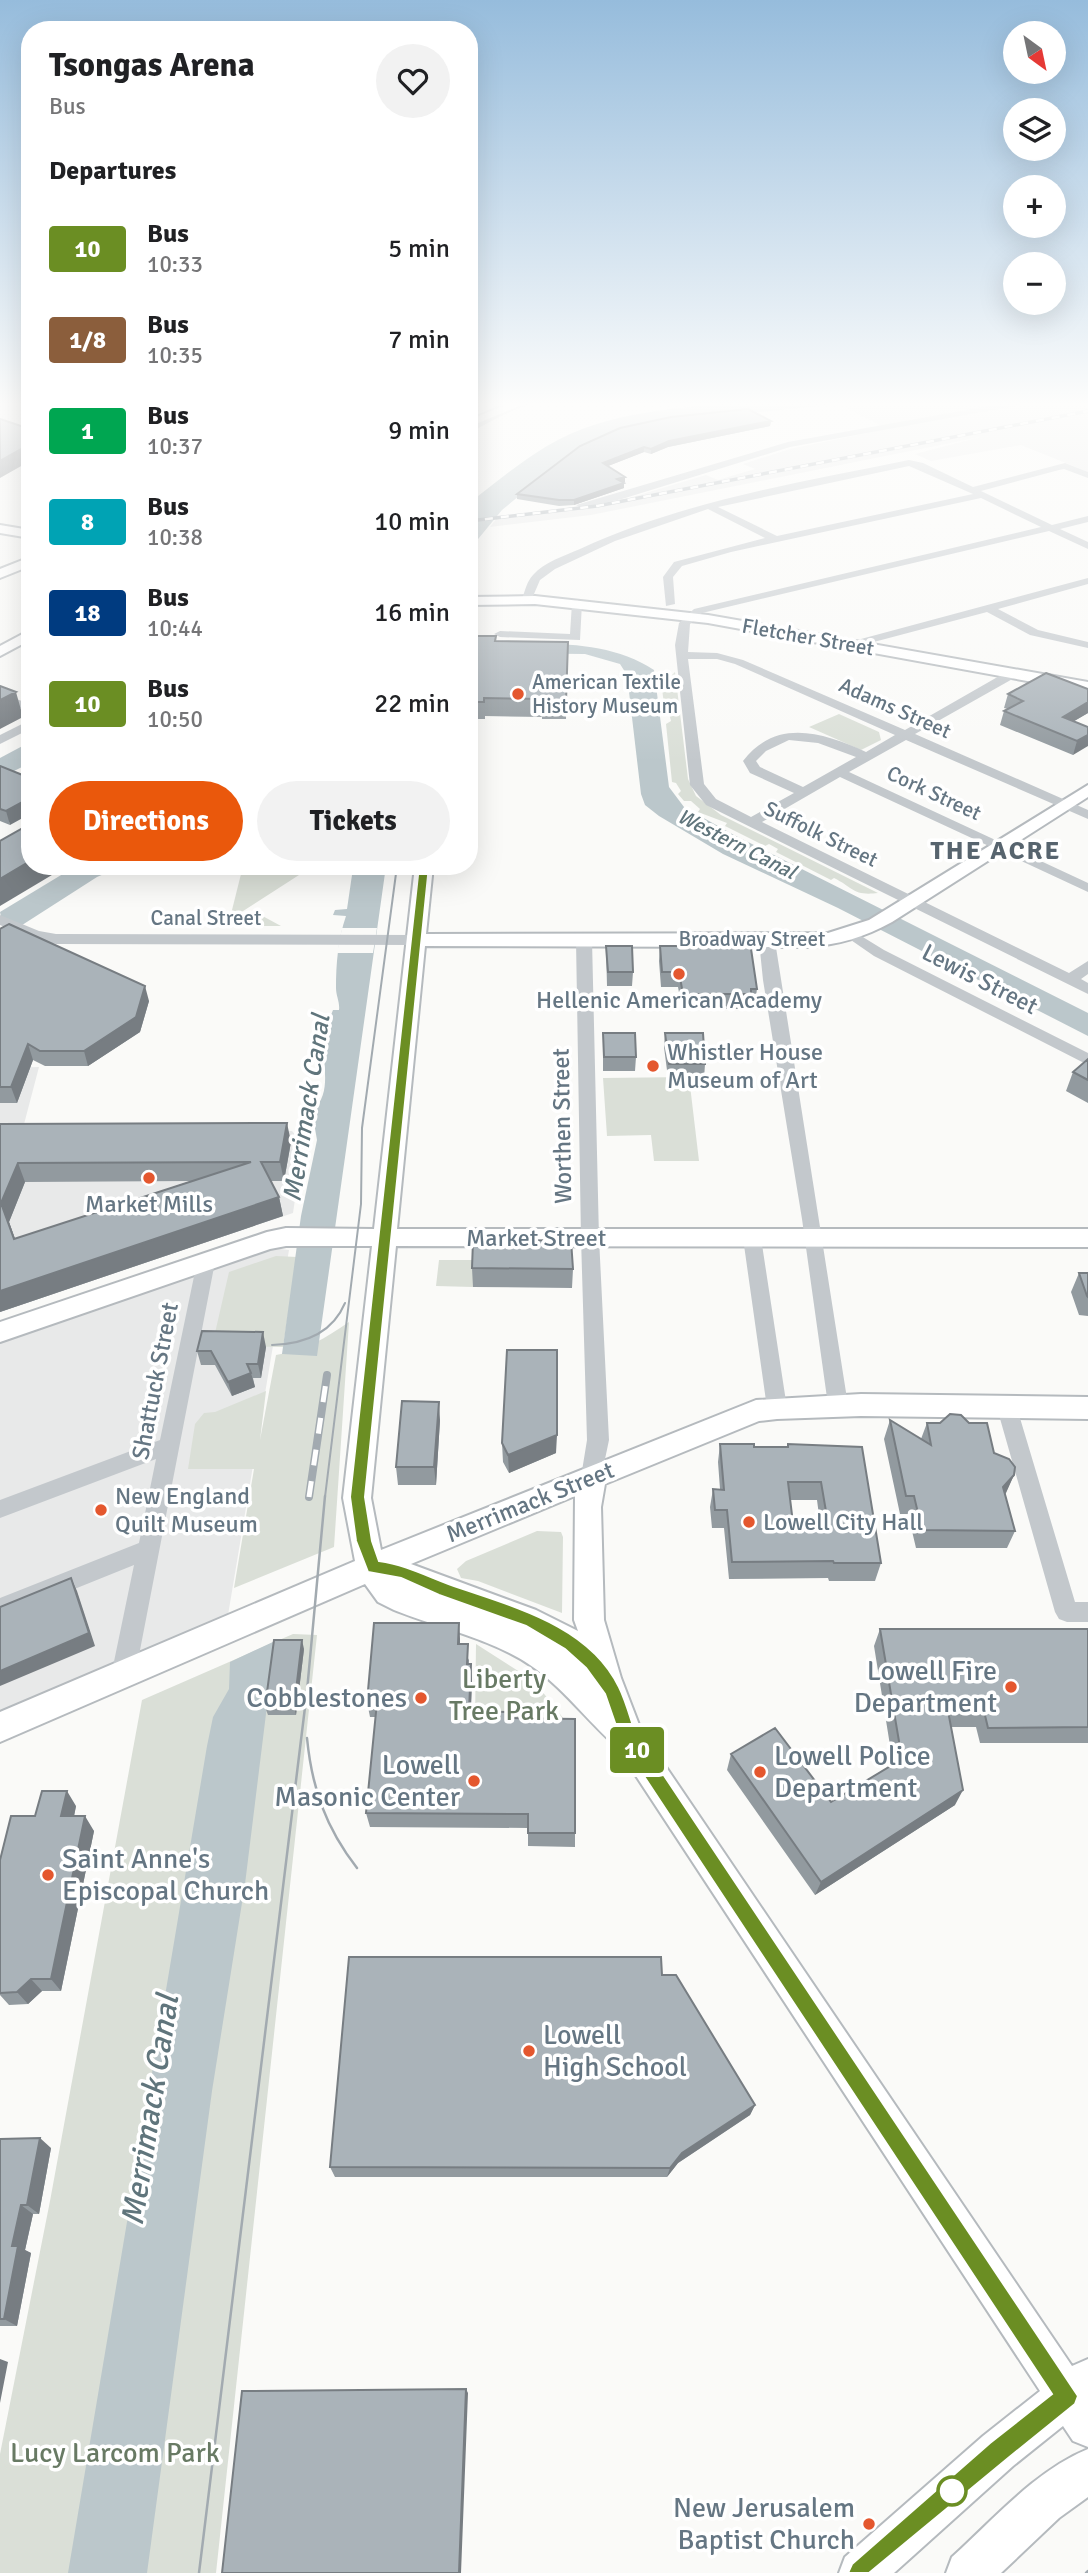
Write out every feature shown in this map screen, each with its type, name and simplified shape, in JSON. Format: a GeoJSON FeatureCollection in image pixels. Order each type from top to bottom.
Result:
{"type":"FeatureCollection","features":[{"type":"Feature","properties":{"kind":"main road"},"geometry":{"type":"LineString","coordinates":[[0,529],[21,532]]}},
{"type":"Feature","properties":{"kind":"main road"},"geometry":{"type":"LineString","coordinates":[[0,574],[21,565]]}},
{"type":"Feature","properties":{"kind":"main road","name":"Fletcher Street"},"geometry":{"type":"LineString","coordinates":[[478,595],[691,617],[1088,687]]}},
{"type":"Feature","properties":{"kind":"main road","name":"Fletcher Street"},"geometry":{"type":"LineString","coordinates":[[478,601],[527,599]]}},
{"type":"Feature","properties":{"kind":"main road"},"geometry":{"type":"LineString","coordinates":[[0,652],[21,639]]}},
{"type":"Feature","properties":{"kind":"main road","name":"Broadway Street"},"geometry":{"type":"LineString","coordinates":[[416,940],[822,941],[857,933],[1088,790]]}},
{"type":"Feature","properties":{"kind":"main road"},"geometry":{"type":"LineString","coordinates":[[423,875],[357,1497],[364,1541],[381,1588],[400,1599],[510,1638],[530,1648],[564,1675],[628,1737],[1081,2401],[970,2475],[860,2573]]}},
{"type":"Feature","properties":{"kind":"main road","name":"Market Street"},"geometry":{"type":"LineString","coordinates":[[0,1332],[273,1240],[296,1237],[1088,1238]]}},
{"type":"Feature","properties":{"kind":"main road","name":"Merrimack Street"},"geometry":{"type":"LineString","coordinates":[[0,1727],[374,1567],[756,1411],[838,1405],[1088,1408]]}},
{"type":"Feature","properties":{"kind":"main road"},"geometry":{"type":"LineString","coordinates":[[592,1477],[587,1507],[589,1620],[628,1737]]}},
{"type":"Feature","properties":{"kind":"main road"},"geometry":{"type":"LineString","coordinates":[[374,1567],[403,1572],[550,1630],[592,1663],[612,1690]]}},
{"type":"Feature","properties":{"kind":"main road"},"geometry":{"type":"LineString","coordinates":[[968,2573],[1044,2503],[1088,2470]]}},
{"type":"Feature","properties":{"kind":"street"},"geometry":{"type":"LineString","coordinates":[[527,599],[535,578],[561,562],[611,537],[659,521]]}},
{"type":"Feature","properties":{"kind":"street"},"geometry":{"type":"LineString","coordinates":[[739,521],[775,539]]}},
{"type":"Feature","properties":{"kind":"street"},"geometry":{"type":"LineString","coordinates":[[670,604],[666,577],[670,569],[677,564],[854,521]]}},
{"type":"Feature","properties":{"kind":"street"},"geometry":{"type":"LineString","coordinates":[[1036,521],[1088,546]]}},
{"type":"Feature","properties":{"kind":"street"},"geometry":{"type":"LineString","coordinates":[[691,617],[698,611],[1081,521]]}},
{"type":"Feature","properties":{"kind":"street"},"geometry":{"type":"LineString","coordinates":[[862,646],[865,641],[1088,581]]}},
{"type":"Feature","properties":{"kind":"street"},"geometry":{"type":"LineString","coordinates":[[499,634],[576,638],[577,604]]}},
{"type":"Feature","properties":{"kind":"street"},"geometry":{"type":"LineString","coordinates":[[988,608],[1034,633],[1088,645]]}},
{"type":"Feature","properties":{"kind":"street","name":"Suffolk Street"},"geometry":{"type":"LineString","coordinates":[[691,617],[685,623],[682,655],[697,785],[711,802],[904,905],[1088,989]]}},
{"type":"Feature","properties":{"kind":"street","name":"Adams Street"},"geometry":{"type":"LineString","coordinates":[[682,655],[717,656],[739,662],[1088,815]]}},
{"type":"Feature","properties":{"kind":"street"},"geometry":{"type":"LineString","coordinates":[[750,823],[1012,674]]}},
{"type":"Feature","properties":{"kind":"street"},"geometry":{"type":"LineString","coordinates":[[957,686],[976,694]]}},
{"type":"Feature","properties":{"kind":"street"},"geometry":{"type":"LineString","coordinates":[[0,697],[21,705]]}},
{"type":"Feature","properties":{"kind":"street"},"geometry":{"type":"LineString","coordinates":[[0,740],[21,729]]}},
{"type":"Feature","properties":{"kind":"street"},"geometry":{"type":"LineString","coordinates":[[803,792],[755,770],[749,761],[757,751],[780,739],[804,735],[825,739],[866,757]]}},
{"type":"Feature","properties":{"kind":"street","name":"Cork Street"},"geometry":{"type":"LineString","coordinates":[[839,772],[1088,888]]}},
{"type":"Feature","properties":{"kind":"street","name":"Canal Street"},"geometry":{"type":"LineString","coordinates":[[0,919],[46,938],[68,940],[416,940]]}},
{"type":"Feature","properties":{"kind":"street","name":"Lewis Street"},"geometry":{"type":"LineString","coordinates":[[857,933],[879,953],[1085,1055]]}},
{"type":"Feature","properties":{"kind":"street","name":"Worthen Street"},"geometry":{"type":"LineString","coordinates":[[584,940],[590,1238],[598,1440],[592,1477]]}},
{"type":"Feature","properties":{"kind":"street"},"geometry":{"type":"LineString","coordinates":[[767,941],[838,1405]]}},
{"type":"Feature","properties":{"kind":"street"},"geometry":{"type":"LineString","coordinates":[[1070,980],[1088,966]]}},
{"type":"Feature","properties":{"kind":"street"},"geometry":{"type":"LineString","coordinates":[[752,1238],[777,1408]]}},
{"type":"Feature","properties":{"kind":"street","name":"Shattuck Street"},"geometry":{"type":"LineString","coordinates":[[122,1676],[206,1262]]}},
{"type":"Feature","properties":{"kind":"street"},"geometry":{"type":"LineString","coordinates":[[1007,1408],[1078,1612]]}},
{"type":"Feature","properties":{"kind":"street"},"geometry":{"type":"LineString","coordinates":[[0,1509],[169,1446]]}},
{"type":"Feature","properties":{"kind":"street"},"geometry":{"type":"LineString","coordinates":[[0,1609],[148,1549]]}},
{"type":"Feature","properties":{"kind":"shaded area"},"geometry":{"type":"Polygon","coordinates":[[[495,521],[540,521],[490,527],[495,521]]]}},
{"type":"Feature","properties":{"kind":"shaded area","name":"Market Mills"},"geometry":{"type":"Polygon","coordinates":[[[39,1067],[23,1128],[292,1131],[303,1144],[293,1213],[0,1312],[0,1068],[39,1067]]]}},
{"type":"Feature","properties":{"kind":"shaded area"},"geometry":{"type":"Polygon","coordinates":[[[272,1248],[289,1250],[226,1627],[0,1723],[0,1343],[272,1248]]]}},
{"type":"Feature","properties":{"kind":"green space"},"geometry":{"type":"Polygon","coordinates":[[[675,672],[688,779],[696,796],[721,815],[878,893],[858,892],[834,878],[831,880],[776,852],[778,849],[769,844],[765,846],[725,826],[727,823],[698,812],[700,809],[691,801],[684,801],[678,794],[681,791],[676,783],[672,782],[666,724],[671,721],[669,713],[665,712],[661,681],[675,672]]]}},
{"type":"Feature","properties":{"kind":"green space"},"geometry":{"type":"Polygon","coordinates":[[[839,714],[879,732],[881,740],[861,750],[809,727],[839,714]]]}},
{"type":"Feature","properties":{"kind":"green space"},"geometry":{"type":"Polygon","coordinates":[[[241,875],[299,875],[240,913],[249,918],[257,913],[281,926],[228,926],[241,875]]]}},
{"type":"Feature","properties":{"kind":"green space"},"geometry":{"type":"Polygon","coordinates":[[[689,1077],[699,1161],[654,1161],[651,1135],[607,1136],[603,1078],[689,1077]]]}},
{"type":"Feature","properties":{"kind":"green space"},"geometry":{"type":"Polygon","coordinates":[[[276,1256],[297,1257],[283,1347],[212,1346],[229,1272],[276,1256]]]}},
{"type":"Feature","properties":{"kind":"green space"},"geometry":{"type":"Polygon","coordinates":[[[439,1260],[474,1260],[473,1287],[436,1286],[439,1260]]]}},
{"type":"Feature","properties":{"kind":"green space"},"geometry":{"type":"Polygon","coordinates":[[[349,1322],[334,1547],[234,1588],[254,1469],[188,1469],[195,1424],[204,1413],[215,1412],[266,1391],[260,1440],[276,1355],[314,1343],[349,1322]]]}},
{"type":"Feature","properties":{"kind":"green space"},"geometry":{"type":"Polygon","coordinates":[[[537,1531],[561,1532],[563,1537],[562,1613],[478,1581],[461,1578],[457,1569],[466,1561],[537,1531]]]}},
{"type":"Feature","properties":{"kind":"green space","name":"Lucy Larcom Park"},"geometry":{"type":"Polygon","coordinates":[[[293,1634],[317,1635],[216,2573],[0,2573],[0,2454],[50,2201],[142,1700],[293,1634]]]}},
{"type":"Feature","properties":{"kind":"green space","name":"Liberty Tree Park"},"geometry":{"type":"Polygon","coordinates":[[[476,1644],[534,1681],[567,1723],[475,1723],[476,1644]]]}},
{"type":"Feature","properties":{"kind":"water"},"geometry":{"type":"Polygon","coordinates":[[[478,521],[493,521],[478,539],[478,521]]]}},
{"type":"Feature","properties":{"kind":"water","name":"Western Canal"},"geometry":{"type":"Polygon","coordinates":[[[564,644],[588,647],[611,651],[654,670],[669,787],[684,807],[734,835],[1088,1013],[1088,1036],[838,908],[723,854],[659,816],[645,805],[641,794],[627,675],[620,664],[585,654],[478,653],[478,645],[564,644]]]}},
{"type":"Feature","properties":{"kind":"water"},"geometry":{"type":"Polygon","coordinates":[[[21,747],[21,768],[0,778],[0,758],[21,747]]]}},
{"type":"Feature","properties":{"kind":"water"},"geometry":{"type":"Polygon","coordinates":[[[61,875],[102,875],[5,936],[0,912],[61,875]]]}},
{"type":"Feature","properties":{"kind":"water"},"geometry":{"type":"Polygon","coordinates":[[[352,875],[385,875],[317,1356],[282,1354],[301,1216],[317,1140],[312,1111],[324,1088],[324,1038],[333,1010],[339,1010],[336,988],[337,961],[346,916],[333,915],[335,910],[347,909],[352,875]]]}},
{"type":"Feature","properties":{"kind":"water","name":"Merrimack Canal"},"geometry":{"type":"Polygon","coordinates":[[[275,1641],[245,1884],[212,2091],[147,2573],[68,2573],[213,1717],[229,1689],[230,1662],[275,1641]]]}},
{"type":"Feature","properties":{"kind":"pier"},"geometry":{"type":"Polygon","coordinates":[[[342,928],[377,928],[373,953],[337,953],[342,928]]]}},
{"type":"Feature","properties":{"kind":"building","name":"American Textile History Museum"},"geometry":{"type":"Polygon","coordinates":[[[478,636],[496,636],[495,641],[568,642],[566,702],[484,698],[484,702],[478,702],[478,636]]]}},
{"type":"Feature","properties":{"kind":"building"},"geometry":{"type":"Polygon","coordinates":[[[1046,673],[1088,689],[1088,702],[1063,717],[1088,727],[1088,735],[1077,741],[1004,711],[1023,701],[1008,694],[1046,673]]]}},
{"type":"Feature","properties":{"kind":"building"},"geometry":{"type":"Polygon","coordinates":[[[0,686],[16,692],[0,700],[0,686]]]}},
{"type":"Feature","properties":{"kind":"building"},"geometry":{"type":"Polygon","coordinates":[[[0,766],[21,774],[21,803],[6,811],[0,809],[0,766]]]}},
{"type":"Feature","properties":{"kind":"building"},"geometry":{"type":"Polygon","coordinates":[[[21,829],[21,866],[0,879],[0,841],[21,829]]]}},
{"type":"Feature","properties":{"kind":"building"},"geometry":{"type":"Polygon","coordinates":[[[9,924],[145,986],[136,1017],[84,1051],[40,1051],[28,1044],[11,1087],[0,1087],[0,929],[9,924]]]}},
{"type":"Feature","properties":{"kind":"building"},"geometry":{"type":"Polygon","coordinates":[[[693,942],[750,942],[757,989],[751,989],[751,994],[683,994],[679,972],[662,972],[660,946],[694,946],[693,942]]]}},
{"type":"Feature","properties":{"kind":"building"},"geometry":{"type":"Polygon","coordinates":[[[606,946],[632,946],[633,972],[608,972],[606,946]]]}},
{"type":"Feature","properties":{"kind":"building"},"geometry":{"type":"Polygon","coordinates":[[[603,1033],[635,1033],[636,1057],[604,1057],[603,1033]]]}},
{"type":"Feature","properties":{"kind":"building"},"geometry":{"type":"Polygon","coordinates":[[[665,1033],[703,1033],[705,1064],[669,1064],[665,1033]]]}},
{"type":"Feature","properties":{"kind":"building"},"geometry":{"type":"Polygon","coordinates":[[[1088,1059],[1088,1080],[1073,1072],[1088,1059]]]}},
{"type":"Feature","properties":{"kind":"building"},"geometry":{"type":"Polygon","coordinates":[[[287,1123],[280,1162],[261,1162],[279,1197],[0,1291],[0,1124],[287,1123]],[[251,1162],[18,1163],[1,1203],[14,1239],[251,1162]]]}},
{"type":"Feature","properties":{"kind":"building"},"geometry":{"type":"Polygon","coordinates":[[[571,1240],[573,1269],[472,1268],[473,1241],[571,1240]]]}},
{"type":"Feature","properties":{"kind":"building"},"geometry":{"type":"Polygon","coordinates":[[[1079,1273],[1088,1273],[1088,1297],[1087,1296],[1079,1273]]]}},
{"type":"Feature","properties":{"kind":"building"},"geometry":{"type":"Polygon","coordinates":[[[202,1331],[263,1332],[258,1364],[247,1364],[251,1373],[228,1382],[211,1351],[197,1351],[202,1331]]]}},
{"type":"Feature","properties":{"kind":"building"},"geometry":{"type":"Polygon","coordinates":[[[507,1350],[557,1350],[557,1435],[508,1455],[502,1443],[507,1350]]]}},
{"type":"Feature","properties":{"kind":"building"},"geometry":{"type":"Polygon","coordinates":[[[402,1401],[439,1402],[434,1467],[396,1467],[402,1401]]]}},
{"type":"Feature","properties":{"kind":"building"},"geometry":{"type":"Polygon","coordinates":[[[950,1414],[961,1415],[969,1423],[987,1423],[994,1453],[1009,1459],[1015,1467],[1014,1475],[1003,1487],[1015,1531],[922,1530],[914,1496],[906,1496],[890,1420],[931,1445],[927,1423],[940,1423],[950,1414]]]}},
{"type":"Feature","properties":{"kind":"building","name":"Lowell City Hall"},"geometry":{"type":"Polygon","coordinates":[[[720,1444],[754,1444],[754,1447],[788,1447],[788,1444],[862,1447],[881,1563],[732,1562],[727,1510],[715,1510],[713,1489],[724,1490],[720,1444]],[[788,1482],[793,1523],[828,1523],[821,1482],[788,1482]]]}},
{"type":"Feature","properties":{"kind":"building"},"geometry":{"type":"Polygon","coordinates":[[[71,1578],[89,1633],[0,1671],[0,1607],[71,1578]]]}},
{"type":"Feature","properties":{"kind":"building"},"geometry":{"type":"Polygon","coordinates":[[[374,1623],[459,1623],[458,1644],[468,1644],[467,1664],[471,1664],[469,1711],[506,1712],[506,1718],[575,1719],[575,1833],[528,1833],[528,1814],[366,1813],[377,1702],[367,1702],[374,1623]]]}},
{"type":"Feature","properties":{"kind":"building"},"geometry":{"type":"Polygon","coordinates":[[[880,1629],[1088,1629],[1088,1727],[988,1728],[984,1711],[948,1711],[963,1790],[821,1882],[731,1754],[775,1728],[831,1802],[902,1759],[880,1629]]]}},
{"type":"Feature","properties":{"kind":"building"},"geometry":{"type":"Polygon","coordinates":[[[274,1640],[302,1640],[294,1707],[265,1707],[274,1640]]]}},
{"type":"Feature","properties":{"kind":"building","name":"Saint Anne's Episcopal Church"},"geometry":{"type":"Polygon","coordinates":[[[42,1791],[67,1791],[61,1816],[85,1816],[51,1979],[31,1979],[17,1992],[0,1993],[0,1860],[11,1816],[35,1816],[42,1791]]]}},
{"type":"Feature","properties":{"kind":"building","name":"Lowell High School"},"geometry":{"type":"Polygon","coordinates":[[[349,1957],[661,1957],[662,1975],[676,1975],[755,2105],[682,2153],[670,2168],[330,2167],[349,1957]]]}},
{"type":"Feature","properties":{"kind":"building"},"geometry":{"type":"Polygon","coordinates":[[[40,2138],[27,2205],[21,2205],[12,2246],[18,2246],[4,2319],[0,2319],[0,2139],[40,2138]]]}},
{"type":"Feature","properties":{"kind":"building"},"geometry":{"type":"Polygon","coordinates":[[[466,2389],[459,2573],[222,2573],[242,2391],[466,2389]]]}},
{"type":"Feature","properties":{"kind":"tram line"},"geometry":{"type":"LineString","coordinates":[[325,1497],[361,1204],[362,1128],[396,875]]}},
{"type":"Feature","properties":{"kind":"tram line"},"geometry":{"type":"LineString","coordinates":[[272,1345],[306,1339],[325,1330],[345,1303]]}},
{"type":"Feature","properties":{"kind":"tram line"},"geometry":{"type":"LineString","coordinates":[[199,2573],[307,1691],[325,1496]]}},
{"type":"Feature","properties":{"kind":"tram line"},"geometry":{"type":"LineString","coordinates":[[307,1738],[322,1807],[337,1838],[357,1868]]}},
{"type":"Feature","properties":{"kind":"railway"},"geometry":{"type":"LineString","coordinates":[[309,1497],[327,1375]]}},
{"type":"Feature","properties":{"kind":"bus line","name":"10"},"geometry":{"type":"LineString","coordinates":[[423,875],[357,1497],[364,1541],[374,1567],[403,1572],[445,1590],[531,1620],[571,1643],[592,1663],[612,1690],[628,1737],[1067,2396],[942,2499],[861,2573]]}},
{"type":"Feature","properties":{"kind":"place","name":"American Textile History Museum"},"geometry":{"type":"Point","coordinates":[518,694]}},
{"type":"Feature","properties":{"kind":"place","name":"Hellenic American Academy"},"geometry":{"type":"Point","coordinates":[679,974]}},
{"type":"Feature","properties":{"kind":"place","name":"Whistler House Museum of Art"},"geometry":{"type":"Point","coordinates":[653,1066]}},
{"type":"Feature","properties":{"kind":"place","name":"Market Mills"},"geometry":{"type":"Point","coordinates":[149,1178]}},
{"type":"Feature","properties":{"kind":"place","name":"New England Quilt Museum"},"geometry":{"type":"Point","coordinates":[101,1510]}},
{"type":"Feature","properties":{"kind":"place","name":"Lowell City Hall"},"geometry":{"type":"Point","coordinates":[749,1522]}},
{"type":"Feature","properties":{"kind":"place","name":"Lowell Fire Department"},"geometry":{"type":"Point","coordinates":[1011,1687]}},
{"type":"Feature","properties":{"kind":"place","name":"Cobblestones"},"geometry":{"type":"Point","coordinates":[421,1698]}},
{"type":"Feature","properties":{"kind":"place","name":"Lowell Police Department"},"geometry":{"type":"Point","coordinates":[760,1772]}},
{"type":"Feature","properties":{"kind":"place","name":"Lowell Masonic Center"},"geometry":{"type":"Point","coordinates":[474,1781]}},
{"type":"Feature","properties":{"kind":"place","name":"Saint Anne's Episcopal Church"},"geometry":{"type":"Point","coordinates":[48,1875]}},
{"type":"Feature","properties":{"kind":"place","name":"Lowell High School"},"geometry":{"type":"Point","coordinates":[529,2051]}},
{"type":"Feature","properties":{"kind":"place","name":"New Jerusalem Baptist Church"},"geometry":{"type":"Point","coordinates":[869,2524]}},
{"type":"Feature","properties":{"kind":"district","name":"THE ACRE"},"geometry":{"type":"Point","coordinates":[996,851]}}]}
